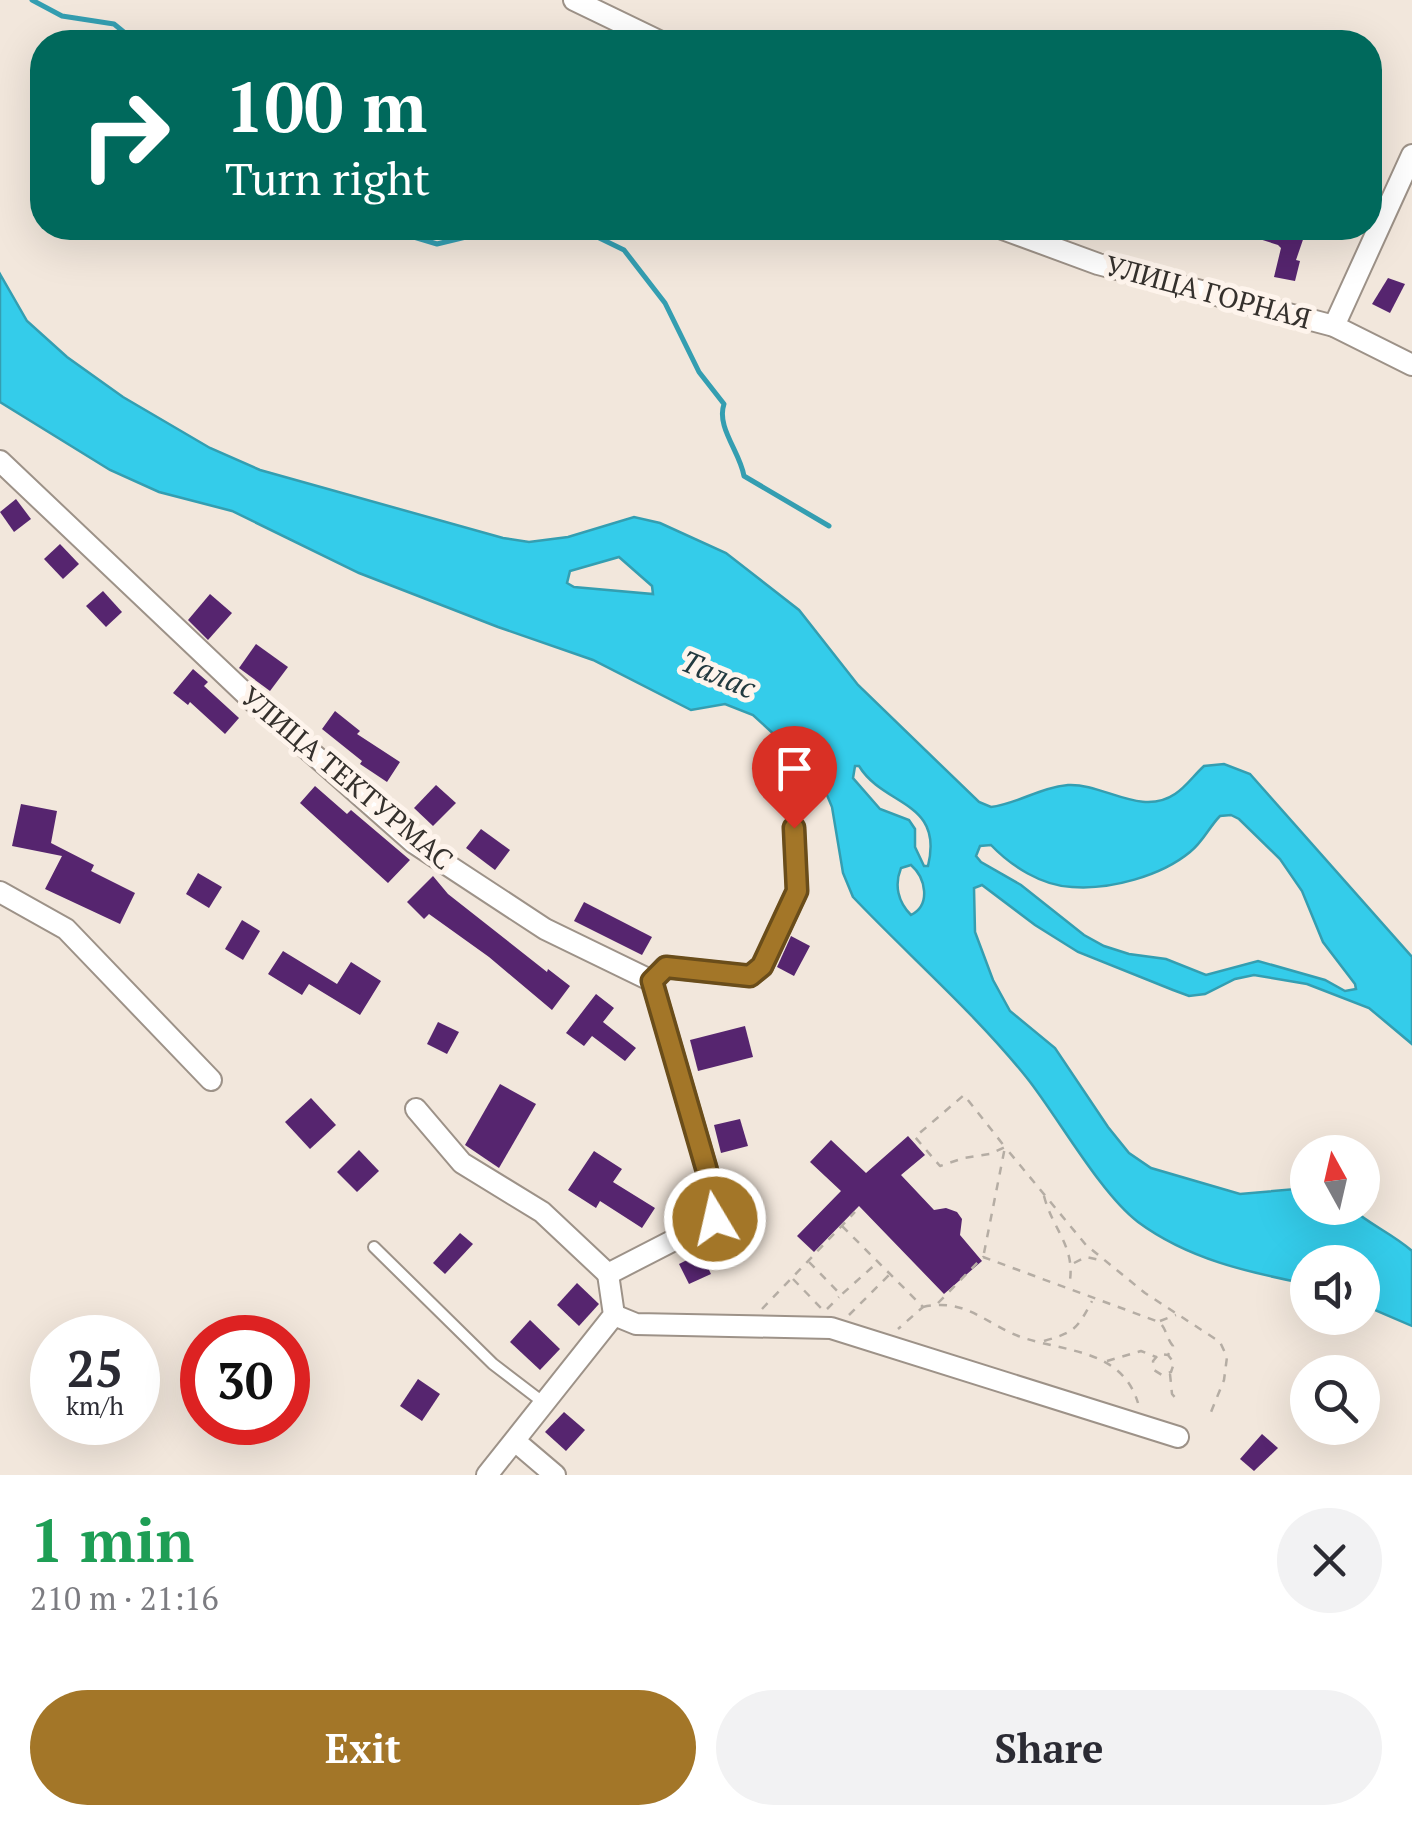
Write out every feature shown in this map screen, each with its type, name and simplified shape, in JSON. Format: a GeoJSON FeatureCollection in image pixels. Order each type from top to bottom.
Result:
{"type":"FeatureCollection","features":[{"type":"Feature","properties":{"kind":"street"},"geometry":{"type":"LineString","coordinates":[[574,0],[635,30]]}},
{"type":"Feature","properties":{"kind":"street"},"geometry":{"type":"LineString","coordinates":[[1382,224],[1411,162]]}},
{"type":"Feature","properties":{"kind":"street","name":"УЛИЦА ГОРНАЯ"},"geometry":{"type":"LineString","coordinates":[[1033,240],[1098,264],[1334,326],[1412,365]]}},
{"type":"Feature","properties":{"kind":"street"},"geometry":{"type":"LineString","coordinates":[[1334,326],[1374,240]]}},
{"type":"Feature","properties":{"kind":"street","name":"УЛИЦА ТЕКТУРМАС"},"geometry":{"type":"LineString","coordinates":[[0,462],[253,701],[414,843],[545,930],[652,981]]}},
{"type":"Feature","properties":{"kind":"street"},"geometry":{"type":"LineString","coordinates":[[608,1274],[715,1219],[709,1178],[652,981],[666,967],[750,976],[762,966],[797,891],[794,828]]}},
{"type":"Feature","properties":{"kind":"street"},"geometry":{"type":"LineString","coordinates":[[0,892],[66,929],[211,1080]]}},
{"type":"Feature","properties":{"kind":"street"},"geometry":{"type":"LineString","coordinates":[[416,1109],[462,1164],[542,1212],[608,1274],[614,1315],[487,1475]]}},
{"type":"Feature","properties":{"kind":"street"},"geometry":{"type":"LineString","coordinates":[[614,1315],[636,1324],[832,1328],[1178,1437]]}},
{"type":"Feature","properties":{"kind":"street"},"geometry":{"type":"LineString","coordinates":[[516,1441],[555,1475]]}},
{"type":"Feature","properties":{"kind":"lane"},"geometry":{"type":"LineString","coordinates":[[374,1246],[493,1364],[545,1404]]}},
{"type":"Feature","properties":{"kind":"path"},"geometry":{"type":"LineString","coordinates":[[1005,1147],[940,1166],[915,1137],[964,1096],[1086,1245],[1220,1342],[1226,1357],[1224,1380],[1210,1412]]}},
{"type":"Feature","properties":{"kind":"path"},"geometry":{"type":"LineString","coordinates":[[984,1253],[1005,1147]]}},
{"type":"Feature","properties":{"kind":"path"},"geometry":{"type":"LineString","coordinates":[[1044,1194],[1072,1264],[1069,1289]]}},
{"type":"Feature","properties":{"kind":"path"},"geometry":{"type":"LineString","coordinates":[[744,1328],[855,1212]]}},
{"type":"Feature","properties":{"kind":"path"},"geometry":{"type":"LineString","coordinates":[[842,1226],[923,1306]]}},
{"type":"Feature","properties":{"kind":"path"},"geometry":{"type":"LineString","coordinates":[[938,1303],[983,1256],[1159,1322],[1166,1328],[1167,1339],[1173,1346],[1168,1355]]}},
{"type":"Feature","properties":{"kind":"path"},"geometry":{"type":"LineString","coordinates":[[1072,1264],[1086,1257],[1106,1261]]}},
{"type":"Feature","properties":{"kind":"path"},"geometry":{"type":"LineString","coordinates":[[808,1261],[840,1295]]}},
{"type":"Feature","properties":{"kind":"path"},"geometry":{"type":"LineString","coordinates":[[792,1278],[824,1312],[878,1262]]}},
{"type":"Feature","properties":{"kind":"path"},"geometry":{"type":"LineString","coordinates":[[846,1318],[890,1274]]}},
{"type":"Feature","properties":{"kind":"path"},"geometry":{"type":"LineString","coordinates":[[1043,1342],[1078,1328],[1094,1298]]}},
{"type":"Feature","properties":{"kind":"path"},"geometry":{"type":"LineString","coordinates":[[881,1344],[923,1306],[938,1303],[966,1309],[1022,1338],[1105,1362],[1134,1389],[1144,1426]]}},
{"type":"Feature","properties":{"kind":"path"},"geometry":{"type":"LineString","coordinates":[[1159,1322],[1178,1314]]}},
{"type":"Feature","properties":{"kind":"path"},"geometry":{"type":"LineString","coordinates":[[1105,1362],[1141,1352],[1156,1358]]}},
{"type":"Feature","properties":{"kind":"path"},"geometry":{"type":"LineString","coordinates":[[1169,1372],[1162,1375],[1154,1370],[1153,1361],[1159,1354],[1168,1355],[1174,1363],[1169,1372],[1172,1394],[1179,1402]]}},
{"type":"Feature","properties":{"kind":"water","name":"Талас"},"geometry":{"type":"Polygon","coordinates":[[[0,274],[27,321],[67,357],[123,397],[210,448],[260,470],[503,538],[529,542],[568,537],[634,517],[660,523],[726,553],[799,610],[858,685],[979,802],[991,807],[1068,785],[1149,802],[1175,794],[1204,766],[1224,764],[1250,774],[1412,957],[1412,1044],[1369,1008],[1307,984],[1254,975],[1235,979],[1205,994],[1189,996],[1078,952],[982,885],[974,888],[975,932],[1010,1011],[1055,1048],[1129,1153],[1151,1168],[1240,1194],[1290,1190],[1290,1225],[1374,1225],[1412,1251],[1412,1326],[1380,1312],[1380,1245],[1290,1245],[1290,1280],[1198,1255],[1138,1222],[1094,1174],[1007,1054],[853,897],[843,873],[832,807],[819,776],[753,715],[725,704],[691,710],[593,660],[359,573],[232,511],[159,492],[110,470],[0,402],[0,274]],[[619,557],[570,571],[567,583],[574,587],[653,594],[652,586],[619,557]],[[855,766],[853,778],[880,809],[909,820],[915,829],[915,847],[924,866],[928,866],[931,844],[920,816],[855,766]],[[1231,815],[1220,816],[1195,848],[1178,861],[1118,884],[1087,887],[1050,883],[1018,867],[991,845],[980,846],[976,856],[1104,946],[1166,959],[1206,975],[1258,961],[1325,980],[1345,991],[1356,989],[1323,942],[1302,891],[1280,859],[1231,815]],[[911,865],[901,868],[898,881],[903,905],[911,915],[922,905],[924,891],[911,865]]]}},
{"type":"Feature","properties":{"kind":"building"},"geometry":{"type":"Polygon","coordinates":[[[1262,240],[1303,240],[1295,281],[1274,277],[1281,248],[1262,240]]]}},
{"type":"Feature","properties":{"kind":"building"},"geometry":{"type":"Polygon","coordinates":[[[1388,278],[1405,284],[1390,313],[1372,304],[1388,278]]]}},
{"type":"Feature","properties":{"kind":"building"},"geometry":{"type":"Polygon","coordinates":[[[16,499],[31,519],[14,532],[0,512],[16,499]]]}},
{"type":"Feature","properties":{"kind":"building"},"geometry":{"type":"Polygon","coordinates":[[[60,544],[79,564],[63,579],[44,559],[60,544]]]}},
{"type":"Feature","properties":{"kind":"building"},"geometry":{"type":"Polygon","coordinates":[[[103,591],[122,612],[106,627],[86,606],[103,591]]]}},
{"type":"Feature","properties":{"kind":"building"},"geometry":{"type":"Polygon","coordinates":[[[210,594],[232,613],[208,640],[188,620],[210,594]]]}},
{"type":"Feature","properties":{"kind":"building"},"geometry":{"type":"Polygon","coordinates":[[[256,644],[288,667],[270,691],[239,668],[256,644]]]}},
{"type":"Feature","properties":{"kind":"building"},"geometry":{"type":"Polygon","coordinates":[[[193,669],[208,682],[204,686],[239,718],[225,734],[190,702],[188,705],[173,693],[193,669]]]}},
{"type":"Feature","properties":{"kind":"building"},"geometry":{"type":"Polygon","coordinates":[[[335,711],[360,731],[357,734],[400,762],[387,782],[360,764],[362,761],[322,729],[335,711]]]}},
{"type":"Feature","properties":{"kind":"building"},"geometry":{"type":"Polygon","coordinates":[[[436,785],[456,803],[433,826],[414,808],[436,785]]]}},
{"type":"Feature","properties":{"kind":"building"},"geometry":{"type":"Polygon","coordinates":[[[315,786],[347,814],[351,810],[410,860],[388,883],[300,803],[315,786]]]}},
{"type":"Feature","properties":{"kind":"building"},"geometry":{"type":"Polygon","coordinates":[[[21,804],[57,811],[51,843],[94,865],[91,871],[135,893],[120,924],[45,889],[62,856],[12,846],[21,804]]]}},
{"type":"Feature","properties":{"kind":"building"},"geometry":{"type":"Polygon","coordinates":[[[481,829],[510,850],[495,870],[466,848],[481,829]]]}},
{"type":"Feature","properties":{"kind":"building"},"geometry":{"type":"Polygon","coordinates":[[[198,873],[222,887],[209,908],[186,894],[198,873]]]}},
{"type":"Feature","properties":{"kind":"building"},"geometry":{"type":"Polygon","coordinates":[[[433,876],[448,894],[570,986],[552,1010],[489,957],[429,914],[424,919],[407,902],[433,876]]]}},
{"type":"Feature","properties":{"kind":"building"},"geometry":{"type":"Polygon","coordinates":[[[584,902],[652,937],[642,955],[574,921],[584,902]]]}},
{"type":"Feature","properties":{"kind":"building"},"geometry":{"type":"Polygon","coordinates":[[[242,920],[260,931],[243,960],[225,949],[242,920]]]}},
{"type":"Feature","properties":{"kind":"building"},"geometry":{"type":"Polygon","coordinates":[[[791,936],[810,946],[794,976],[777,967],[791,936]]]}},
{"type":"Feature","properties":{"kind":"building"},"geometry":{"type":"Polygon","coordinates":[[[283,951],[337,984],[351,962],[381,981],[360,1015],[309,984],[302,995],[268,974],[283,951]]]}},
{"type":"Feature","properties":{"kind":"building"},"geometry":{"type":"Polygon","coordinates":[[[596,994],[614,1008],[603,1022],[636,1048],[625,1061],[592,1036],[584,1046],[566,1033],[596,994]]]}},
{"type":"Feature","properties":{"kind":"building"},"geometry":{"type":"Polygon","coordinates":[[[438,1022],[459,1032],[447,1054],[427,1044],[438,1022]]]}},
{"type":"Feature","properties":{"kind":"building"},"geometry":{"type":"Polygon","coordinates":[[[745,1026],[753,1057],[698,1071],[690,1040],[745,1026]]]}},
{"type":"Feature","properties":{"kind":"building"},"geometry":{"type":"Polygon","coordinates":[[[500,1084],[536,1104],[499,1168],[465,1145],[500,1084]]]}},
{"type":"Feature","properties":{"kind":"building"},"geometry":{"type":"Polygon","coordinates":[[[311,1098],[336,1125],[310,1149],[285,1122],[311,1098]]]}},
{"type":"Feature","properties":{"kind":"building"},"geometry":{"type":"Polygon","coordinates":[[[740,1119],[748,1146],[721,1153],[714,1125],[740,1119]]]}},
{"type":"Feature","properties":{"kind":"building"},"geometry":{"type":"Polygon","coordinates":[[[908,1136],[925,1155],[901,1175],[934,1210],[946,1208],[957,1212],[962,1219],[960,1235],[982,1261],[944,1294],[859,1206],[814,1252],[797,1236],[841,1191],[810,1162],[831,1140],[866,1173],[908,1136]]]}},
{"type":"Feature","properties":{"kind":"building"},"geometry":{"type":"Polygon","coordinates":[[[359,1150],[379,1171],[357,1192],[337,1172],[359,1150]]]}},
{"type":"Feature","properties":{"kind":"building"},"geometry":{"type":"Polygon","coordinates":[[[594,1151],[622,1169],[613,1182],[655,1208],[642,1228],[600,1201],[596,1208],[568,1190],[594,1151]]]}},
{"type":"Feature","properties":{"kind":"building"},"geometry":{"type":"Polygon","coordinates":[[[460,1233],[473,1244],[445,1274],[433,1263],[460,1233]]]}},
{"type":"Feature","properties":{"kind":"building"},"geometry":{"type":"Polygon","coordinates":[[[701,1253],[711,1274],[689,1284],[679,1264],[701,1253]]]}},
{"type":"Feature","properties":{"kind":"building"},"geometry":{"type":"Polygon","coordinates":[[[577,1283],[599,1304],[579,1326],[557,1305],[577,1283]]]}},
{"type":"Feature","properties":{"kind":"building"},"geometry":{"type":"Polygon","coordinates":[[[530,1320],[560,1349],[540,1370],[510,1342],[530,1320]]]}},
{"type":"Feature","properties":{"kind":"building"},"geometry":{"type":"Polygon","coordinates":[[[418,1379],[440,1394],[422,1421],[400,1406],[418,1379]]]}},
{"type":"Feature","properties":{"kind":"building"},"geometry":{"type":"Polygon","coordinates":[[[564,1412],[585,1430],[566,1451],[545,1432],[564,1412]]]}},
{"type":"Feature","properties":{"kind":"building"},"geometry":{"type":"Polygon","coordinates":[[[1262,1434],[1278,1448],[1254,1471],[1240,1459],[1262,1434]]]}},
{"type":"Feature","properties":{"kind":"waterway"},"geometry":{"type":"LineString","coordinates":[[32,0],[62,16],[114,24],[121,30]]}},
{"type":"Feature","properties":{"kind":"waterway"},"geometry":{"type":"LineString","coordinates":[[424,240],[437,244],[454,240]]}},
{"type":"Feature","properties":{"kind":"waterway"},"geometry":{"type":"LineString","coordinates":[[603,240],[624,250],[665,303],[699,372],[724,404],[723,422],[744,476],[829,526]]}},
{"type":"Feature","properties":{"kind":"route"},"geometry":{"type":"LineString","coordinates":[[715,1219],[709,1178],[652,981],[666,967],[750,976],[762,966],[797,891],[794,828]]}}]}
